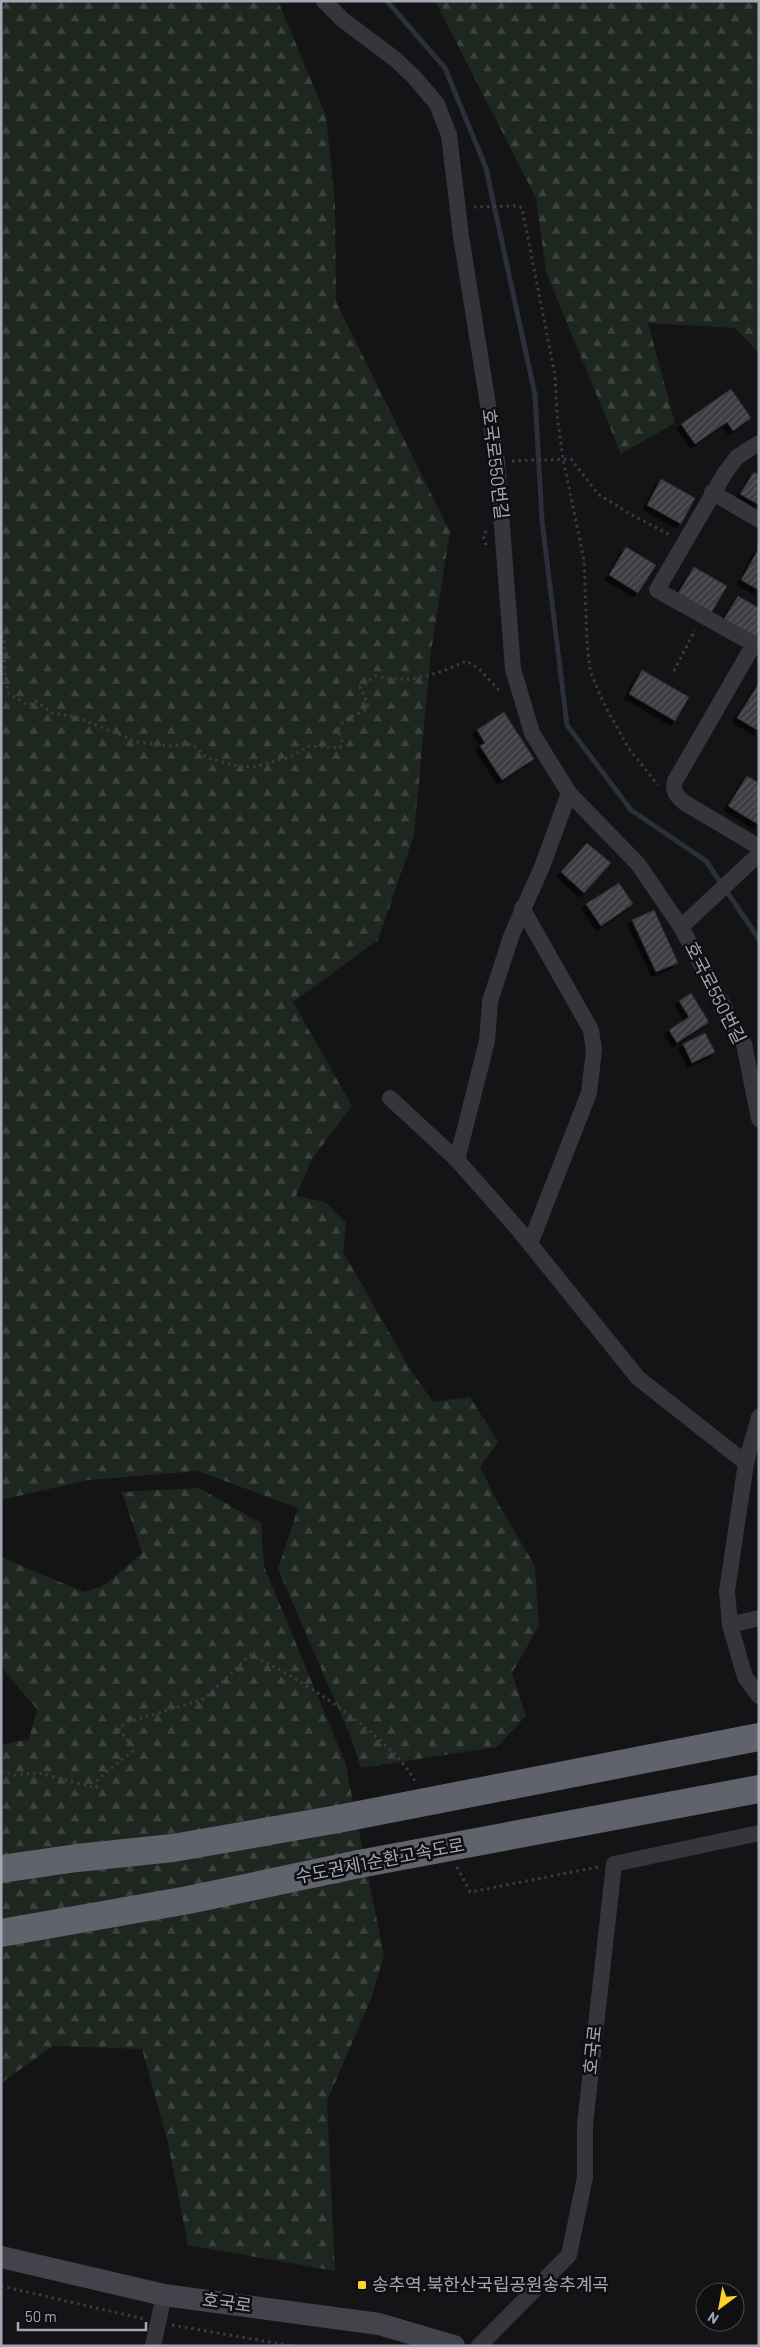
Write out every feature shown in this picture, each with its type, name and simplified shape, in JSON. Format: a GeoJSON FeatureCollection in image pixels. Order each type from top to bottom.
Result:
{"type":"FeatureCollection","features":[{"type":"Feature","properties":{"kind":"highway"},"geometry":{"type":"LineString","coordinates":[[1,1869],[77,1858],[173,1848],[338,1819],[759,1737]]}},
{"type":"Feature","properties":{"kind":"highway","name":"수도권제1순환고속도로"},"geometry":{"type":"LineString","coordinates":[[1,1932],[188,1900],[359,1864],[759,1789]]}},
{"type":"Feature","properties":{"kind":"street","name":"호국로550번길"},"geometry":{"type":"LineString","coordinates":[[324,1],[343,20],[395,59],[414,78],[437,104],[449,135],[461,236],[496,461],[513,669],[524,711],[536,740],[569,793],[638,864],[681,927],[744,1044],[759,1118]]}},
{"type":"Feature","properties":{"kind":"street"},"geometry":{"type":"LineString","coordinates":[[674,790],[674,781],[756,645],[657,590],[712,492],[738,457],[759,443]]}},
{"type":"Feature","properties":{"kind":"street"},"geometry":{"type":"LineString","coordinates":[[712,492],[759,520]]}},
{"type":"Feature","properties":{"kind":"street","name":"호국로550번길"},"geometry":{"type":"LineString","coordinates":[[674,790],[685,803],[756,854],[695,916],[681,927]]}},
{"type":"Feature","properties":{"kind":"street"},"geometry":{"type":"LineString","coordinates":[[457,1160],[487,1041],[490,1001],[512,934],[542,867],[569,793]]}},
{"type":"Feature","properties":{"kind":"street"},"geometry":{"type":"LineString","coordinates":[[522,908],[591,1030],[594,1050],[589,1094],[530,1244]]}},
{"type":"Feature","properties":{"kind":"street"},"geometry":{"type":"LineString","coordinates":[[390,1098],[457,1160],[530,1244],[638,1378],[746,1463]]}},
{"type":"Feature","properties":{"kind":"street"},"geometry":{"type":"LineString","coordinates":[[759,1417],[746,1463],[727,1591],[730,1625],[745,1676],[759,1696]]}},
{"type":"Feature","properties":{"kind":"street"},"geometry":{"type":"LineString","coordinates":[[730,1625],[759,1618]]}},
{"type":"Feature","properties":{"kind":"street","name":"호국로"},"geometry":{"type":"LineString","coordinates":[[479,2346],[570,2255],[585,2177],[585,2124],[614,1864],[759,1833]]}},
{"type":"Feature","properties":{"kind":"street","name":"호국로"},"geometry":{"type":"LineString","coordinates":[[1,2257],[164,2295],[379,2324],[454,2346]]}},
{"type":"Feature","properties":{"kind":"street"},"geometry":{"type":"LineString","coordinates":[[153,2346],[164,2295]]}},
{"type":"Feature","properties":{"kind":"path"},"geometry":{"type":"LineString","coordinates":[[467,208],[517,206],[522,208],[555,375],[557,415],[563,459],[584,560],[590,670],[603,702],[630,750],[658,785],[665,790],[674,790]]}},
{"type":"Feature","properties":{"kind":"path"},"geometry":{"type":"LineString","coordinates":[[496,461],[571,459],[598,494],[630,514],[684,542]]}},
{"type":"Feature","properties":{"kind":"path"},"geometry":{"type":"LineString","coordinates":[[674,671],[703,616]]}},
{"type":"Feature","properties":{"kind":"path"},"geometry":{"type":"LineString","coordinates":[[1,636],[4,637],[5,679],[9,694],[28,705],[36,701],[52,713],[76,717],[138,742],[169,746],[192,744],[207,758],[238,766],[254,767],[290,757],[308,746],[340,748],[342,741],[338,730],[344,720],[365,710],[368,704],[360,687],[376,676],[398,680],[446,671],[466,661],[478,668],[497,685],[508,701],[524,711]]}},
{"type":"Feature","properties":{"kind":"path"},"geometry":{"type":"LineString","coordinates":[[1,1772],[15,1774],[39,1773],[96,1788],[98,1779],[133,1751],[131,1745],[119,1729],[126,1723],[204,1699],[250,1655]]}},
{"type":"Feature","properties":{"kind":"green space"},"geometry":{"type":"Polygon","coordinates":[[[1,1],[278,1],[326,116],[335,203],[336,302],[450,532],[431,651],[414,835],[378,940],[293,1002],[352,1106],[312,1159],[296,1196],[325,1202],[346,1223],[343,1252],[410,1369],[433,1402],[470,1397],[498,1442],[480,1467],[501,1509],[535,1566],[539,1626],[512,1673],[526,1716],[497,1747],[361,1768],[352,1740],[278,1569],[298,1508],[198,1471],[88,1480],[1,1500],[1,1]]]}},
{"type":"Feature","properties":{"kind":"green space"},"geometry":{"type":"Polygon","coordinates":[[[435,1],[759,1],[759,353],[735,328],[648,323],[675,423],[621,454],[546,272],[536,198],[435,1]]]}},
{"type":"Feature","properties":{"kind":"green space"},"geometry":{"type":"Polygon","coordinates":[[[199,1488],[261,1523],[264,1566],[345,1762],[384,1955],[371,1999],[327,2101],[335,2271],[188,2245],[168,2143],[142,2049],[53,2046],[1,2083],[1,1745],[29,1739],[37,1709],[1,1667],[1,1557],[84,1592],[105,1585],[142,1553],[122,1492],[199,1488]]]}},
{"type":"Feature","properties":{"kind":"building"},"geometry":{"type":"Polygon","coordinates":[[[731,389],[751,418],[733,431],[727,422],[695,444],[681,424],[731,389]]]}},
{"type":"Feature","properties":{"kind":"building"},"geometry":{"type":"Polygon","coordinates":[[[754,472],[759,475],[759,505],[740,494],[754,472]]]}},
{"type":"Feature","properties":{"kind":"building"},"geometry":{"type":"Polygon","coordinates":[[[661,479],[695,498],[681,524],[647,505],[661,479]]]}},
{"type":"Feature","properties":{"kind":"building"},"geometry":{"type":"Polygon","coordinates":[[[626,547],[656,565],[638,593],[609,575],[626,547]]]}},
{"type":"Feature","properties":{"kind":"building"},"geometry":{"type":"Polygon","coordinates":[[[759,548],[759,590],[741,580],[759,548]]]}},
{"type":"Feature","properties":{"kind":"building"},"geometry":{"type":"Polygon","coordinates":[[[694,567],[727,586],[711,613],[678,593],[694,567]]]}},
{"type":"Feature","properties":{"kind":"building"},"geometry":{"type":"Polygon","coordinates":[[[738,596],[759,608],[759,634],[756,638],[724,619],[738,596]]]}},
{"type":"Feature","properties":{"kind":"building"},"geometry":{"type":"Polygon","coordinates":[[[642,670],[689,697],[675,721],[629,694],[642,670]]]}},
{"type":"Feature","properties":{"kind":"building"},"geometry":{"type":"Polygon","coordinates":[[[759,683],[759,731],[737,718],[759,683]]]}},
{"type":"Feature","properties":{"kind":"building"},"geometry":{"type":"Polygon","coordinates":[[[504,712],[534,759],[502,780],[480,746],[485,743],[477,730],[504,712]]]}},
{"type":"Feature","properties":{"kind":"building"},"geometry":{"type":"Polygon","coordinates":[[[747,776],[759,783],[759,825],[728,806],[747,776]]]}},
{"type":"Feature","properties":{"kind":"building"},"geometry":{"type":"Polygon","coordinates":[[[587,843],[611,863],[584,893],[561,872],[587,843]]]}},
{"type":"Feature","properties":{"kind":"building"},"geometry":{"type":"Polygon","coordinates":[[[619,883],[633,904],[601,926],[586,904],[619,883]]]}},
{"type":"Feature","properties":{"kind":"building"},"geometry":{"type":"Polygon","coordinates":[[[654,910],[678,963],[656,972],[632,920],[654,910]]]}},
{"type":"Feature","properties":{"kind":"building"},"geometry":{"type":"Polygon","coordinates":[[[691,993],[709,1022],[677,1043],[669,1030],[689,1017],[679,1001],[691,993]]]}},
{"type":"Feature","properties":{"kind":"building"},"geometry":{"type":"Polygon","coordinates":[[[705,1033],[715,1052],[692,1063],[683,1044],[705,1033]]]}},
{"type":"Feature","properties":{"kind":"waterway"},"geometry":{"type":"LineString","coordinates":[[387,1],[445,68],[486,168],[535,395],[542,521],[567,725],[631,810],[706,861],[759,939]]}},
{"type":"Feature","properties":{"kind":"place","name":"송추역.북한산국립공원송추계곡"},"geometry":{"type":"Point","coordinates":[362,2285]}}]}
